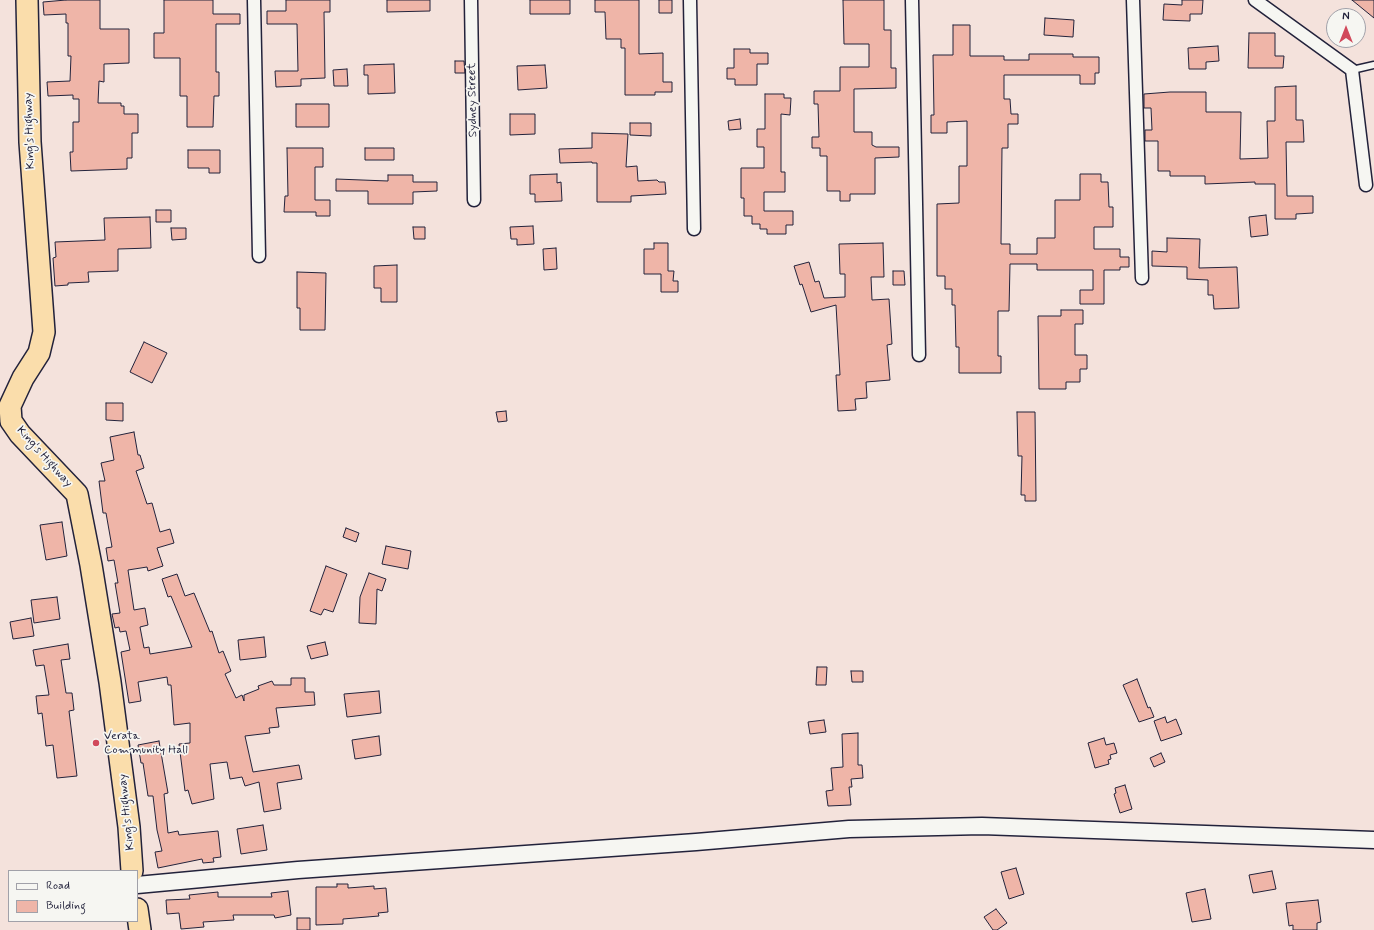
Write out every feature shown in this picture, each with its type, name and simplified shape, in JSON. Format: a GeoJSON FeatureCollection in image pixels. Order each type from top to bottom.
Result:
{"type":"FeatureCollection","features":[{"type":"Feature","properties":{"kind":"highway","name":"King's Highway"},"geometry":{"type":"LineString","coordinates":[[27,0],[30,142],[44,332],[39,353],[16,391],[10,406],[11,421],[20,434],[77,494],[91,565],[110,682],[127,812],[132,870]]}},
{"type":"Feature","properties":{"kind":"highway"},"geometry":{"type":"LineString","coordinates":[[138,916],[140,930]]}},
{"type":"Feature","properties":{"kind":"street"},"geometry":{"type":"LineString","coordinates":[[254,0],[259,256]]}},
{"type":"Feature","properties":{"kind":"street","name":"Sydney Street"},"geometry":{"type":"LineString","coordinates":[[471,0],[474,200]]}},
{"type":"Feature","properties":{"kind":"street"},"geometry":{"type":"LineString","coordinates":[[690,0],[694,229]]}},
{"type":"Feature","properties":{"kind":"street"},"geometry":{"type":"LineString","coordinates":[[912,0],[919,355]]}},
{"type":"Feature","properties":{"kind":"street"},"geometry":{"type":"LineString","coordinates":[[1133,0],[1142,278]]}},
{"type":"Feature","properties":{"kind":"street"},"geometry":{"type":"LineString","coordinates":[[1255,0],[1352,70],[1366,185]]}},
{"type":"Feature","properties":{"kind":"street"},"geometry":{"type":"LineString","coordinates":[[138,884],[298,870],[696,842],[849,829],[982,826],[1374,840]]}},
{"type":"Feature","properties":{"kind":"lane"},"geometry":{"type":"LineString","coordinates":[[1352,70],[1374,65]]}},
{"type":"Feature","properties":{"kind":"building"},"geometry":{"type":"Polygon","coordinates":[[[100,0],[100,29],[129,29],[129,63],[104,64],[104,82],[99,81],[98,103],[121,103],[121,106],[124,106],[124,114],[138,114],[138,133],[132,133],[132,158],[127,158],[127,169],[71,171],[70,152],[73,152],[73,122],[79,122],[79,99],[73,99],[73,95],[48,96],[47,82],[70,81],[71,56],[68,56],[68,23],[66,23],[66,14],[44,15],[43,2],[100,0]]]}},
{"type":"Feature","properties":{"kind":"building"},"geometry":{"type":"Polygon","coordinates":[[[164,0],[213,0],[213,14],[240,14],[240,24],[216,24],[216,72],[219,72],[219,96],[214,96],[213,127],[187,127],[187,96],[180,96],[180,58],[154,58],[154,33],[164,33],[164,0]]]}},
{"type":"Feature","properties":{"kind":"building"},"geometry":{"type":"Polygon","coordinates":[[[286,0],[330,0],[330,12],[324,12],[325,78],[301,79],[301,86],[276,87],[275,71],[298,71],[297,24],[267,24],[267,11],[286,11],[286,0]]]}},
{"type":"Feature","properties":{"kind":"building"},"geometry":{"type":"Polygon","coordinates":[[[387,0],[430,0],[430,11],[387,12],[387,0]]]}},
{"type":"Feature","properties":{"kind":"building"},"geometry":{"type":"Polygon","coordinates":[[[530,0],[570,0],[570,14],[530,14],[530,0]]]}},
{"type":"Feature","properties":{"kind":"building"},"geometry":{"type":"Polygon","coordinates":[[[595,0],[639,0],[639,54],[663,53],[663,82],[672,82],[672,92],[655,92],[655,95],[625,95],[625,48],[621,48],[621,39],[606,39],[605,12],[595,12],[595,0]]]}},
{"type":"Feature","properties":{"kind":"building"},"geometry":{"type":"Polygon","coordinates":[[[659,0],[672,0],[672,13],[659,13],[659,0]]]}},
{"type":"Feature","properties":{"kind":"building"},"geometry":{"type":"Polygon","coordinates":[[[843,0],[884,0],[884,30],[891,30],[891,68],[896,68],[896,88],[854,89],[854,132],[872,132],[872,145],[876,147],[899,147],[899,157],[875,158],[875,194],[850,194],[850,201],[840,201],[840,191],[827,191],[827,156],[820,156],[820,148],[812,148],[812,137],[819,137],[818,104],[814,104],[814,91],[840,91],[840,67],[869,67],[869,44],[844,44],[843,0]]]}},
{"type":"Feature","properties":{"kind":"building"},"geometry":{"type":"Polygon","coordinates":[[[1182,0],[1203,0],[1202,14],[1190,14],[1190,21],[1163,20],[1164,4],[1182,5],[1182,0]]]}},
{"type":"Feature","properties":{"kind":"building"},"geometry":{"type":"Polygon","coordinates":[[[1352,0],[1374,0],[1374,18],[1366,11],[1366,8],[1362,8],[1352,0]]]}},
{"type":"Feature","properties":{"kind":"building"},"geometry":{"type":"Polygon","coordinates":[[[1045,18],[1074,20],[1073,37],[1044,35],[1045,18]]]}},
{"type":"Feature","properties":{"kind":"building"},"geometry":{"type":"Polygon","coordinates":[[[953,25],[970,25],[970,56],[1004,56],[1004,60],[1029,60],[1029,54],[1073,54],[1073,57],[1099,57],[1099,73],[1095,73],[1095,84],[1080,84],[1080,75],[1004,75],[1004,99],[1010,99],[1011,114],[1018,114],[1018,124],[1008,124],[1008,148],[1002,148],[1001,244],[1010,244],[1010,254],[1037,254],[1037,238],[1055,238],[1055,200],[1080,200],[1080,174],[1101,174],[1101,182],[1108,182],[1109,207],[1113,207],[1113,227],[1094,227],[1094,249],[1120,249],[1120,257],[1129,257],[1129,267],[1120,267],[1120,270],[1104,270],[1104,304],[1080,304],[1080,290],[1093,290],[1093,270],[1037,270],[1037,264],[1010,264],[1009,311],[998,311],[998,356],[1001,356],[1001,373],[959,373],[959,347],[956,347],[955,305],[952,305],[952,289],[945,289],[945,276],[937,276],[937,204],[959,203],[959,166],[967,166],[967,121],[947,122],[947,133],[931,133],[931,115],[934,115],[933,55],[953,55],[953,25]]]}},
{"type":"Feature","properties":{"kind":"building"},"geometry":{"type":"Polygon","coordinates":[[[1249,33],[1275,33],[1275,56],[1284,56],[1283,68],[1248,68],[1249,33]]]}},
{"type":"Feature","properties":{"kind":"building"},"geometry":{"type":"Polygon","coordinates":[[[1218,46],[1219,61],[1206,62],[1206,69],[1189,69],[1188,48],[1218,46]]]}},
{"type":"Feature","properties":{"kind":"building"},"geometry":{"type":"Polygon","coordinates":[[[734,49],[750,49],[750,53],[768,53],[768,64],[757,64],[757,85],[735,85],[735,79],[727,79],[727,68],[734,68],[734,49]]]}},
{"type":"Feature","properties":{"kind":"building"},"geometry":{"type":"Polygon","coordinates":[[[455,61],[464,61],[465,73],[455,73],[455,61]]]}},
{"type":"Feature","properties":{"kind":"building"},"geometry":{"type":"Polygon","coordinates":[[[394,64],[395,93],[368,94],[368,75],[364,75],[364,65],[394,64]]]}},
{"type":"Feature","properties":{"kind":"building"},"geometry":{"type":"Polygon","coordinates":[[[545,65],[547,88],[518,90],[517,66],[545,65]]]}},
{"type":"Feature","properties":{"kind":"building"},"geometry":{"type":"Polygon","coordinates":[[[347,69],[348,86],[334,86],[333,70],[347,69]]]}},
{"type":"Feature","properties":{"kind":"building"},"geometry":{"type":"Polygon","coordinates":[[[1296,86],[1296,120],[1303,120],[1304,142],[1286,142],[1287,196],[1313,196],[1313,213],[1296,214],[1296,219],[1275,219],[1275,184],[1255,184],[1255,182],[1205,184],[1205,176],[1170,176],[1170,171],[1158,171],[1158,141],[1145,141],[1145,130],[1152,130],[1151,108],[1144,108],[1144,94],[1206,92],[1206,112],[1241,112],[1240,159],[1268,158],[1267,121],[1275,121],[1275,87],[1296,86]]]}},
{"type":"Feature","properties":{"kind":"building"},"geometry":{"type":"Polygon","coordinates":[[[765,94],[784,94],[784,98],[791,98],[790,115],[781,114],[781,172],[785,172],[785,192],[764,192],[764,211],[793,211],[793,225],[786,225],[786,234],[767,234],[767,229],[760,229],[760,224],[752,224],[752,216],[744,216],[744,198],[741,198],[741,168],[764,168],[764,147],[757,147],[757,129],[765,129],[765,94]]]}},
{"type":"Feature","properties":{"kind":"building"},"geometry":{"type":"Polygon","coordinates":[[[296,104],[329,104],[329,127],[296,127],[296,104]]]}},
{"type":"Feature","properties":{"kind":"building"},"geometry":{"type":"Polygon","coordinates":[[[510,114],[535,114],[535,134],[510,135],[510,114]]]}},
{"type":"Feature","properties":{"kind":"building"},"geometry":{"type":"Polygon","coordinates":[[[740,119],[741,129],[729,130],[728,121],[740,119]]]}},
{"type":"Feature","properties":{"kind":"building"},"geometry":{"type":"Polygon","coordinates":[[[630,123],[651,123],[651,136],[630,135],[630,123]]]}},
{"type":"Feature","properties":{"kind":"building"},"geometry":{"type":"Polygon","coordinates":[[[592,133],[628,134],[626,167],[637,166],[638,181],[657,180],[659,182],[665,182],[666,194],[631,196],[631,202],[597,202],[597,163],[560,163],[559,149],[592,148],[592,133]]]}},
{"type":"Feature","properties":{"kind":"building"},"geometry":{"type":"Polygon","coordinates":[[[287,148],[323,148],[323,167],[315,167],[315,200],[330,200],[330,216],[316,216],[316,212],[284,212],[285,196],[288,196],[287,148]]]}},
{"type":"Feature","properties":{"kind":"building"},"geometry":{"type":"Polygon","coordinates":[[[365,148],[394,148],[394,160],[365,160],[365,148]]]}},
{"type":"Feature","properties":{"kind":"building"},"geometry":{"type":"Polygon","coordinates":[[[188,150],[220,150],[220,173],[209,173],[209,168],[188,168],[188,150]]]}},
{"type":"Feature","properties":{"kind":"building"},"geometry":{"type":"Polygon","coordinates":[[[557,174],[557,183],[561,182],[562,201],[535,202],[535,194],[530,194],[530,175],[557,174]]]}},
{"type":"Feature","properties":{"kind":"building"},"geometry":{"type":"Polygon","coordinates":[[[388,175],[413,175],[413,182],[437,182],[437,191],[413,192],[413,204],[368,204],[368,191],[336,191],[336,179],[388,181],[388,175]]]}},
{"type":"Feature","properties":{"kind":"building"},"geometry":{"type":"Polygon","coordinates":[[[156,210],[171,210],[171,222],[156,222],[156,210]]]}},
{"type":"Feature","properties":{"kind":"building"},"geometry":{"type":"Polygon","coordinates":[[[1266,215],[1268,235],[1251,237],[1249,217],[1266,215]]]}},
{"type":"Feature","properties":{"kind":"building"},"geometry":{"type":"Polygon","coordinates":[[[150,217],[151,248],[118,249],[118,271],[88,272],[89,282],[68,283],[68,285],[55,286],[53,258],[56,257],[55,242],[105,240],[104,218],[150,217]]]}},
{"type":"Feature","properties":{"kind":"building"},"geometry":{"type":"Polygon","coordinates":[[[533,226],[534,244],[517,245],[517,239],[511,239],[510,227],[533,226]]]}},
{"type":"Feature","properties":{"kind":"building"},"geometry":{"type":"Polygon","coordinates":[[[413,227],[425,227],[425,239],[414,239],[413,227]]]}},
{"type":"Feature","properties":{"kind":"building"},"geometry":{"type":"Polygon","coordinates":[[[171,228],[186,228],[186,239],[172,240],[171,228]]]}},
{"type":"Feature","properties":{"kind":"building"},"geometry":{"type":"Polygon","coordinates":[[[1167,238],[1200,239],[1199,268],[1237,267],[1239,308],[1214,309],[1213,295],[1208,295],[1208,280],[1187,279],[1187,267],[1152,266],[1152,251],[1167,252],[1167,238]]]}},
{"type":"Feature","properties":{"kind":"building"},"geometry":{"type":"Polygon","coordinates":[[[654,243],[668,243],[668,271],[674,271],[673,281],[678,281],[678,292],[661,292],[661,274],[644,274],[644,249],[654,249],[654,243]]]}},
{"type":"Feature","properties":{"kind":"building"},"geometry":{"type":"Polygon","coordinates":[[[883,243],[884,277],[871,277],[872,300],[889,299],[892,344],[887,345],[890,380],[866,382],[867,398],[855,399],[856,410],[838,411],[836,375],[840,375],[836,305],[811,312],[802,284],[800,285],[794,266],[809,262],[815,282],[819,281],[824,298],[845,297],[845,274],[840,274],[839,244],[883,243]]]}},
{"type":"Feature","properties":{"kind":"building"},"geometry":{"type":"Polygon","coordinates":[[[556,248],[557,269],[544,270],[543,249],[556,248]]]}},
{"type":"Feature","properties":{"kind":"building"},"geometry":{"type":"Polygon","coordinates":[[[397,265],[397,302],[381,302],[381,288],[374,288],[374,266],[397,265]]]}},
{"type":"Feature","properties":{"kind":"building"},"geometry":{"type":"Polygon","coordinates":[[[893,271],[904,271],[905,285],[893,285],[893,271]]]}},
{"type":"Feature","properties":{"kind":"building"},"geometry":{"type":"Polygon","coordinates":[[[297,272],[326,273],[325,330],[300,330],[300,308],[297,308],[297,272]]]}},
{"type":"Feature","properties":{"kind":"building"},"geometry":{"type":"Polygon","coordinates":[[[1061,310],[1083,310],[1083,324],[1075,324],[1075,355],[1087,355],[1087,369],[1080,369],[1080,382],[1066,382],[1066,389],[1039,389],[1038,316],[1061,316],[1061,310]]]}},
{"type":"Feature","properties":{"kind":"building"},"geometry":{"type":"Polygon","coordinates":[[[144,342],[167,353],[152,383],[130,372],[144,342]]]}},
{"type":"Feature","properties":{"kind":"building"},"geometry":{"type":"Polygon","coordinates":[[[106,403],[123,403],[123,421],[106,420],[106,403]]]}},
{"type":"Feature","properties":{"kind":"building"},"geometry":{"type":"Polygon","coordinates":[[[506,411],[507,421],[498,422],[496,412],[506,411]]]}},
{"type":"Feature","properties":{"kind":"building"},"geometry":{"type":"Polygon","coordinates":[[[1017,412],[1035,412],[1036,501],[1025,501],[1025,495],[1021,495],[1022,456],[1018,456],[1017,412]]]}},
{"type":"Feature","properties":{"kind":"building"},"geometry":{"type":"Polygon","coordinates":[[[134,432],[138,455],[140,455],[144,468],[136,471],[147,504],[152,503],[160,532],[170,529],[174,543],[157,548],[163,566],[148,571],[147,567],[128,570],[134,610],[145,608],[148,625],[140,627],[144,648],[149,647],[150,654],[192,647],[171,596],[168,597],[162,579],[177,574],[185,596],[194,593],[210,632],[212,631],[219,653],[223,651],[231,671],[225,674],[236,698],[242,695],[244,701],[244,695],[259,689],[258,686],[272,681],[274,685],[291,685],[291,678],[305,678],[305,692],[314,692],[315,705],[276,708],[279,727],[269,728],[270,733],[245,736],[253,772],[299,765],[302,779],[277,783],[281,809],[264,812],[259,782],[245,786],[242,777],[230,779],[227,762],[210,764],[214,799],[192,804],[188,790],[185,791],[179,744],[190,743],[190,723],[174,725],[171,685],[168,685],[167,677],[138,682],[141,701],[129,703],[121,652],[130,650],[126,631],[120,632],[119,627],[115,628],[112,614],[120,613],[115,583],[118,583],[114,560],[108,561],[106,548],[112,547],[106,513],[103,513],[99,481],[105,481],[101,463],[114,460],[110,437],[134,432]]]}},
{"type":"Feature","properties":{"kind":"building"},"geometry":{"type":"Polygon","coordinates":[[[62,522],[67,556],[46,560],[40,525],[62,522]]]}},
{"type":"Feature","properties":{"kind":"building"},"geometry":{"type":"Polygon","coordinates":[[[346,528],[359,533],[356,542],[343,537],[346,528]]]}},
{"type":"Feature","properties":{"kind":"building"},"geometry":{"type":"Polygon","coordinates":[[[386,546],[411,551],[408,569],[382,564],[386,546]]]}},
{"type":"Feature","properties":{"kind":"building"},"geometry":{"type":"Polygon","coordinates":[[[326,566],[347,574],[333,612],[324,609],[321,615],[310,611],[326,566]]]}},
{"type":"Feature","properties":{"kind":"building"},"geometry":{"type":"Polygon","coordinates":[[[369,573],[386,579],[382,591],[377,589],[376,624],[359,623],[360,597],[369,573]]]}},
{"type":"Feature","properties":{"kind":"building"},"geometry":{"type":"Polygon","coordinates":[[[57,597],[60,619],[34,623],[31,600],[57,597]]]}},
{"type":"Feature","properties":{"kind":"building"},"geometry":{"type":"Polygon","coordinates":[[[31,618],[34,636],[13,639],[10,622],[31,618]]]}},
{"type":"Feature","properties":{"kind":"building"},"geometry":{"type":"Polygon","coordinates":[[[264,637],[266,657],[240,660],[238,640],[264,637]]]}},
{"type":"Feature","properties":{"kind":"building"},"geometry":{"type":"Polygon","coordinates":[[[325,642],[328,655],[311,659],[307,646],[325,642]]]}},
{"type":"Feature","properties":{"kind":"building"},"geometry":{"type":"Polygon","coordinates":[[[68,644],[70,659],[61,660],[66,693],[72,693],[74,710],[69,711],[77,776],[57,778],[53,745],[46,746],[42,713],[38,714],[36,696],[49,695],[44,665],[36,666],[33,650],[68,644]]]}},
{"type":"Feature","properties":{"kind":"building"},"geometry":{"type":"Polygon","coordinates":[[[817,667],[827,667],[826,685],[816,685],[817,667]]]}},
{"type":"Feature","properties":{"kind":"building"},"geometry":{"type":"Polygon","coordinates":[[[851,671],[863,671],[863,682],[852,682],[851,671]]]}},
{"type":"Feature","properties":{"kind":"building"},"geometry":{"type":"Polygon","coordinates":[[[1137,679],[1148,708],[1150,707],[1154,717],[1139,722],[1123,685],[1137,679]]]}},
{"type":"Feature","properties":{"kind":"building"},"geometry":{"type":"Polygon","coordinates":[[[379,691],[381,713],[347,717],[344,694],[379,691]]]}},
{"type":"Feature","properties":{"kind":"building"},"geometry":{"type":"Polygon","coordinates":[[[1165,717],[1167,723],[1176,719],[1182,734],[1161,741],[1154,721],[1165,717]]]}},
{"type":"Feature","properties":{"kind":"building"},"geometry":{"type":"Polygon","coordinates":[[[824,720],[826,732],[810,734],[808,722],[824,720]]]}},
{"type":"Feature","properties":{"kind":"building"},"geometry":{"type":"Polygon","coordinates":[[[858,733],[858,765],[862,765],[863,778],[851,779],[852,787],[849,787],[851,805],[828,806],[826,791],[833,790],[831,768],[843,767],[842,734],[858,733]]]}},
{"type":"Feature","properties":{"kind":"building"},"geometry":{"type":"Polygon","coordinates":[[[379,736],[381,755],[355,759],[352,740],[379,736]]]}},
{"type":"Feature","properties":{"kind":"building"},"geometry":{"type":"Polygon","coordinates":[[[1104,738],[1106,745],[1114,743],[1117,753],[1110,755],[1111,759],[1108,760],[1109,764],[1095,768],[1088,743],[1104,738]]]}},
{"type":"Feature","properties":{"kind":"building"},"geometry":{"type":"Polygon","coordinates":[[[159,741],[168,793],[164,794],[168,833],[178,831],[179,835],[218,831],[221,857],[213,858],[214,862],[203,863],[202,859],[158,868],[155,852],[162,851],[157,830],[153,796],[148,796],[143,763],[141,763],[138,745],[159,741]]]}},
{"type":"Feature","properties":{"kind":"building"},"geometry":{"type":"Polygon","coordinates":[[[1161,753],[1165,762],[1154,767],[1150,758],[1161,753]]]}},
{"type":"Feature","properties":{"kind":"building"},"geometry":{"type":"Polygon","coordinates":[[[1125,785],[1132,809],[1120,813],[1114,794],[1116,793],[1115,788],[1125,785]]]}},
{"type":"Feature","properties":{"kind":"building"},"geometry":{"type":"Polygon","coordinates":[[[263,825],[267,850],[241,854],[237,829],[263,825]]]}},
{"type":"Feature","properties":{"kind":"building"},"geometry":{"type":"Polygon","coordinates":[[[1016,868],[1024,894],[1009,899],[1001,872],[1016,868]]]}},
{"type":"Feature","properties":{"kind":"building"},"geometry":{"type":"Polygon","coordinates":[[[1272,871],[1276,889],[1253,893],[1249,875],[1272,871]]]}},
{"type":"Feature","properties":{"kind":"building"},"geometry":{"type":"Polygon","coordinates":[[[337,884],[348,884],[348,888],[374,886],[374,889],[386,888],[388,912],[378,913],[379,916],[343,919],[343,924],[316,925],[316,887],[337,887],[337,884]]]}},
{"type":"Feature","properties":{"kind":"building"},"geometry":{"type":"Polygon","coordinates":[[[1205,889],[1211,919],[1192,922],[1186,893],[1205,889]]]}},
{"type":"Feature","properties":{"kind":"building"},"geometry":{"type":"Polygon","coordinates":[[[288,891],[291,915],[275,918],[274,915],[233,915],[234,920],[203,922],[204,927],[181,929],[179,913],[167,914],[166,900],[190,899],[189,895],[218,892],[218,897],[272,897],[271,893],[288,891]]]}},
{"type":"Feature","properties":{"kind":"building"},"geometry":{"type":"Polygon","coordinates":[[[1318,900],[1321,922],[1317,923],[1317,930],[1293,930],[1293,925],[1289,926],[1286,903],[1318,900]]]}},
{"type":"Feature","properties":{"kind":"building"},"geometry":{"type":"Polygon","coordinates":[[[996,909],[1007,923],[997,930],[993,930],[984,917],[996,909]]]}},
{"type":"Feature","properties":{"kind":"building"},"geometry":{"type":"Polygon","coordinates":[[[297,918],[310,918],[310,930],[297,930],[297,918]]]}},
{"type":"Feature","properties":{"kind":"place","name":"Verata Community Hall"},"geometry":{"type":"Point","coordinates":[96,743]}}]}
